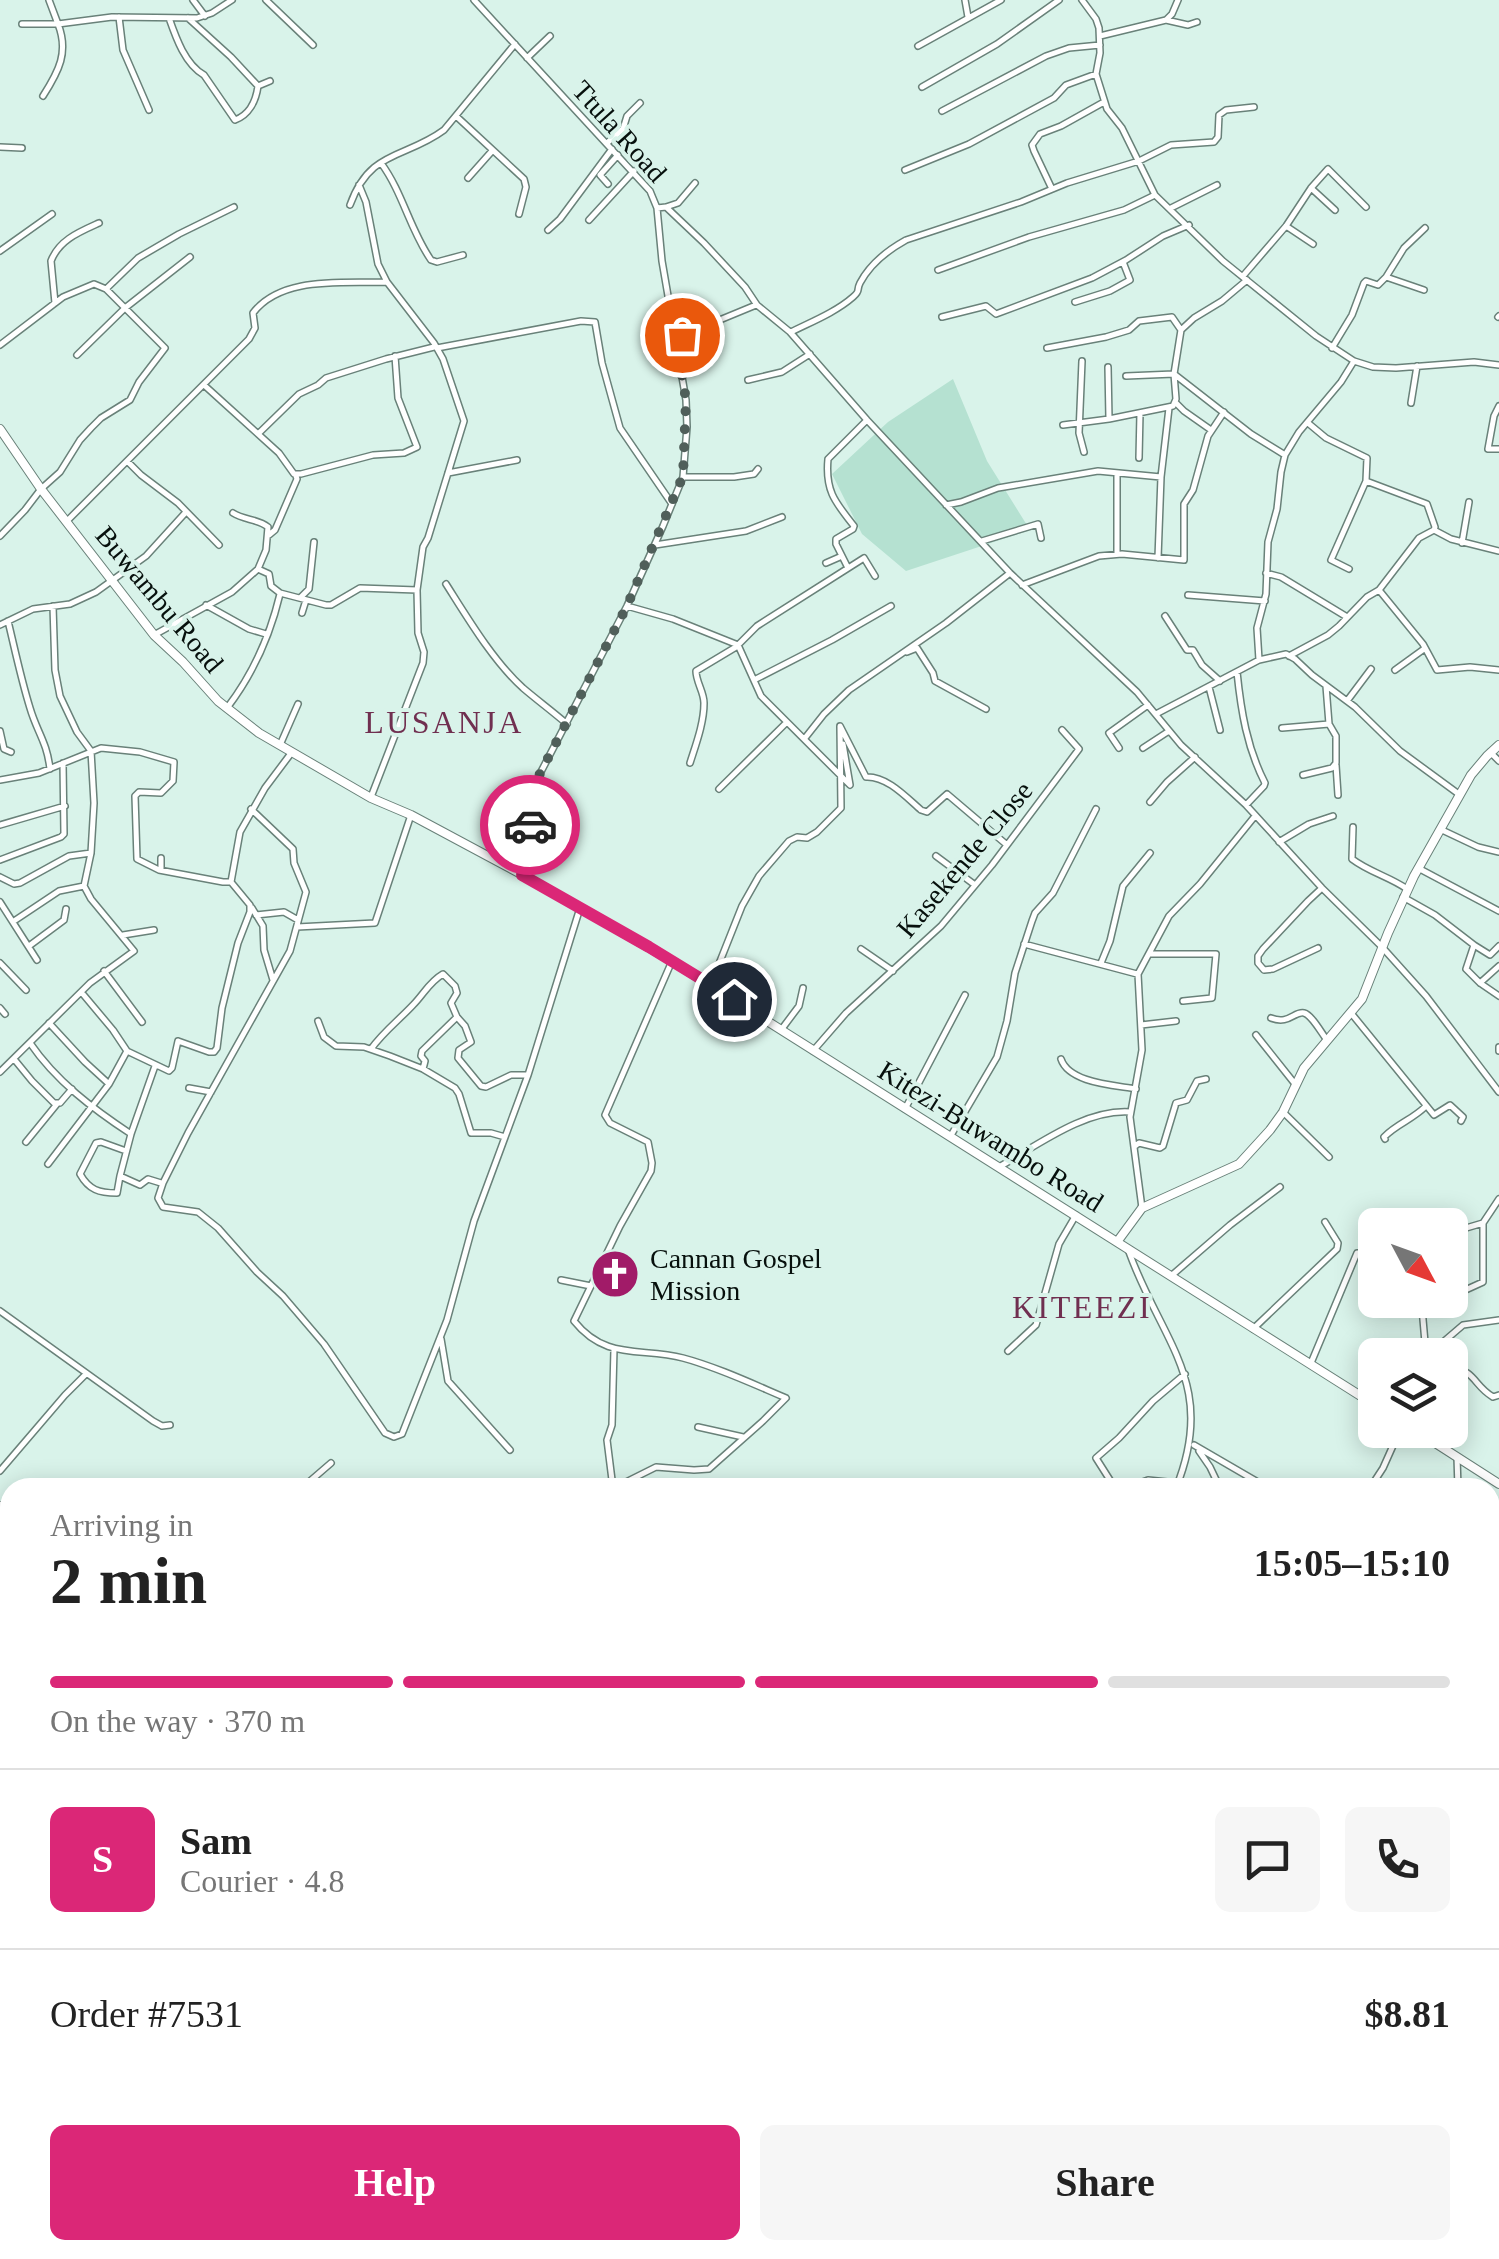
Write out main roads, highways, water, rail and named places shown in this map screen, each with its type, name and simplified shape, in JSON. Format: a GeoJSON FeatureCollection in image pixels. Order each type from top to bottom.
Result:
{"type":"FeatureCollection","features":[{"type":"Feature","properties":{"kind":"place","name":"Cannan Gospel Mission"},"geometry":{"type":"Point","coordinates":[615,1274]}},
{"type":"Feature","properties":{"kind":"district","name":"LUSANJA"},"geometry":{"type":"Point","coordinates":[444,722]}},
{"type":"Feature","properties":{"kind":"district","name":"KITEEZI"},"geometry":{"type":"Point","coordinates":[1082,1307]}}]}
